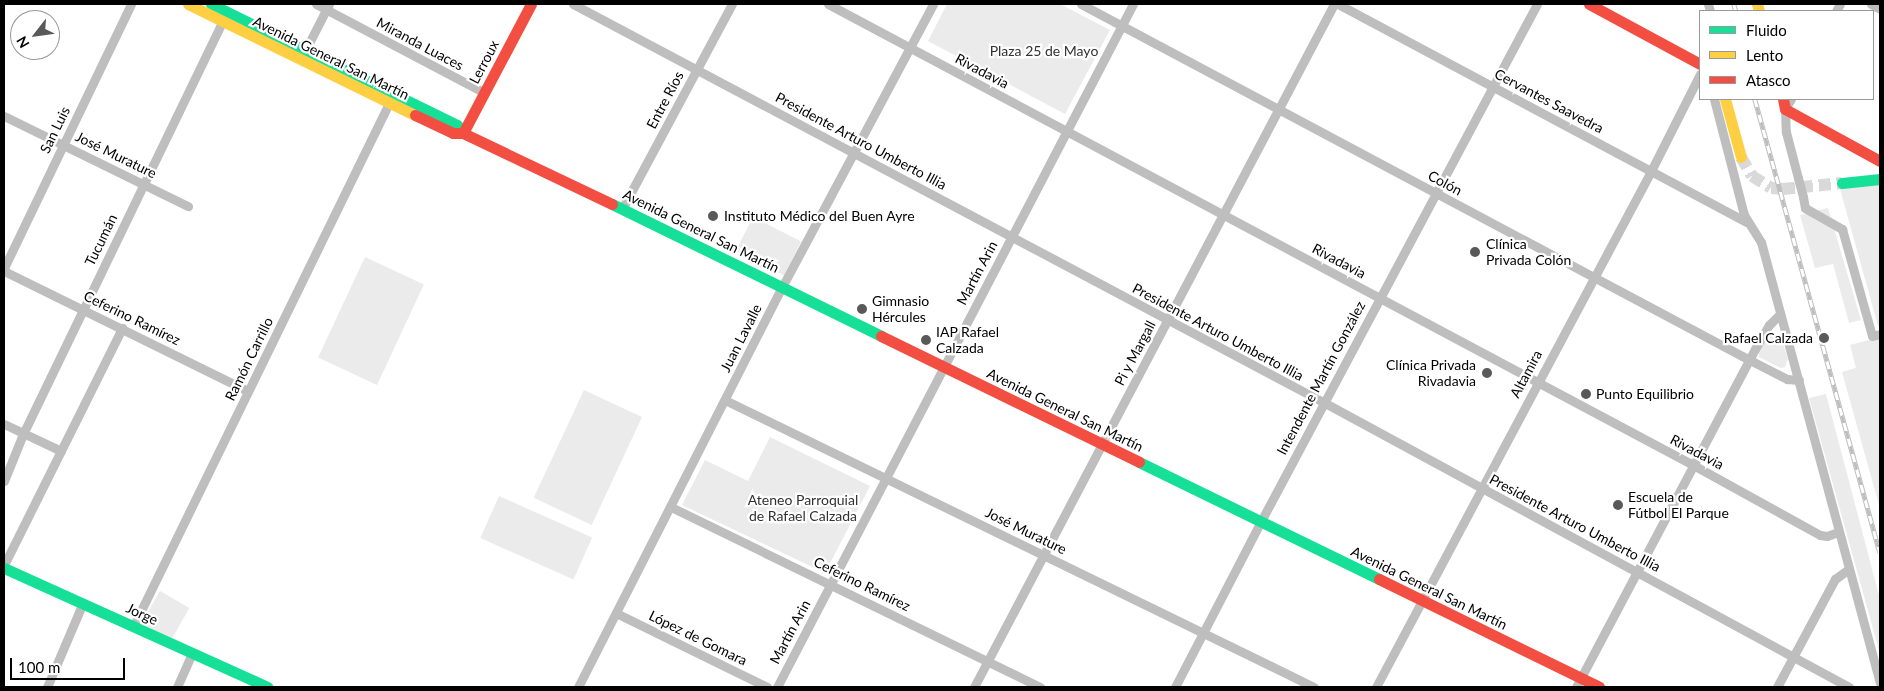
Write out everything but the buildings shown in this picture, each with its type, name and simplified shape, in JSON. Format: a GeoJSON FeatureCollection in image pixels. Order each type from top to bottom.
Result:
{"type":"FeatureCollection","features":[{"type":"Feature","properties":{"kind":"main road","name":"Avenida General San Martín"},"geometry":{"type":"LineString","coordinates":[[188,4],[225,17],[306,51],[457,125],[463,133]]}},
{"type":"Feature","properties":{"kind":"main road","name":"Avenida General San Martín"},"geometry":{"type":"LineString","coordinates":[[211,4],[225,17],[388,103],[447,130],[463,133],[622,209],[1422,601],[1579,683],[1599,687]]}},
{"type":"Feature","properties":{"kind":"main road","name":"Lerroux"},"geometry":{"type":"LineString","coordinates":[[463,133],[531,4]]}},
{"type":"Feature","properties":{"kind":"main road"},"geometry":{"type":"LineString","coordinates":[[1589,4],[1699,63]]}},
{"type":"Feature","properties":{"kind":"main road"},"geometry":{"type":"LineString","coordinates":[[1725,100],[1741,157]]}},
{"type":"Feature","properties":{"kind":"main road"},"geometry":{"type":"LineString","coordinates":[[1786,102],[1880,161]]}},
{"type":"Feature","properties":{"kind":"main road"},"geometry":{"type":"LineString","coordinates":[[1842,183],[1880,179]]}},
{"type":"Feature","properties":{"kind":"main road","name":"Jorge"},"geometry":{"type":"LineString","coordinates":[[4,567],[267,687]]}},
{"type":"Feature","properties":{"kind":"street","name":"San Luis"},"geometry":{"type":"LineString","coordinates":[[4,270],[132,4]]}},
{"type":"Feature","properties":{"kind":"street","name":"Miranda Luaces"},"geometry":{"type":"LineString","coordinates":[[316,4],[328,6],[485,93]]}},
{"type":"Feature","properties":{"kind":"street","name":"Presidente Arturo Umberto Illia"},"geometry":{"type":"LineString","coordinates":[[573,4],[1325,403],[1849,687]]}},
{"type":"Feature","properties":{"kind":"street","name":"Entre Ríos"},"geometry":{"type":"LineString","coordinates":[[622,209],[732,4]]}},
{"type":"Feature","properties":{"kind":"street","name":"Rivadavia"},"geometry":{"type":"LineString","coordinates":[[828,4],[1695,466],[1820,535],[1827,536],[1838,532]]}},
{"type":"Feature","properties":{"kind":"street","name":"Juan Lavalle"},"geometry":{"type":"LineString","coordinates":[[578,687],[782,287],[933,4]]}},
{"type":"Feature","properties":{"kind":"street","name":"Colón"},"geometry":{"type":"LineString","coordinates":[[1081,4],[1122,24],[1749,360],[1787,379],[1798,380]]}},
{"type":"Feature","properties":{"kind":"street","name":"Martín Arin"},"geometry":{"type":"LineString","coordinates":[[777,687],[884,478],[1133,4]]}},
{"type":"Feature","properties":{"kind":"street","name":"Cervantes Saavedra"},"geometry":{"type":"LineString","coordinates":[[1336,4],[1747,222]]}},
{"type":"Feature","properties":{"kind":"street","name":"Pi y Margall"},"geometry":{"type":"LineString","coordinates":[[974,687],[1278,109],[1336,4]]}},
{"type":"Feature","properties":{"kind":"street","name":"Intendente Martín González"},"geometry":{"type":"LineString","coordinates":[[1175,687],[1204,634],[1260,522],[1537,4]]}},
{"type":"Feature","properties":{"kind":"street"},"geometry":{"type":"LineString","coordinates":[[1871,4],[1880,9]]}},
{"type":"Feature","properties":{"kind":"street"},"geometry":{"type":"LineString","coordinates":[[306,51],[328,6]]}},
{"type":"Feature","properties":{"kind":"street","name":"Tucumán"},"geometry":{"type":"LineString","coordinates":[[4,481],[23,434],[83,308],[225,17]]}},
{"type":"Feature","properties":{"kind":"street","name":"Altamira"},"geometry":{"type":"LineString","coordinates":[[1376,687],[1651,172],[1699,76]]}},
{"type":"Feature","properties":{"kind":"street"},"geometry":{"type":"LineString","coordinates":[[1714,100],[1747,222],[1761,242],[1880,683]]}},
{"type":"Feature","properties":{"kind":"street"},"geometry":{"type":"LineString","coordinates":[[1786,102],[1786,132],[1805,208],[1842,229],[1876,335]]}},
{"type":"Feature","properties":{"kind":"street","name":"Ramón Carrillo"},"geometry":{"type":"LineString","coordinates":[[132,627],[388,103]]}},
{"type":"Feature","properties":{"kind":"street","name":"José Murature"},"geometry":{"type":"LineString","coordinates":[[4,116],[188,206]]}},
{"type":"Feature","properties":{"kind":"street","name":"Ceferino Ramírez"},"geometry":{"type":"LineString","coordinates":[[4,270],[248,391]]}},
{"type":"Feature","properties":{"kind":"street"},"geometry":{"type":"LineString","coordinates":[[1579,683],[1695,466],[1749,360],[1769,325],[1780,314]]}},
{"type":"Feature","properties":{"kind":"street"},"geometry":{"type":"LineString","coordinates":[[4,567],[122,328]]}},
{"type":"Feature","properties":{"kind":"street","name":"José Murature"},"geometry":{"type":"LineString","coordinates":[[725,400],[1314,687]]}},
{"type":"Feature","properties":{"kind":"street"},"geometry":{"type":"LineString","coordinates":[[4,424],[61,451]]}},
{"type":"Feature","properties":{"kind":"street","name":"Ceferino Ramírez"},"geometry":{"type":"LineString","coordinates":[[671,507],[1040,687]]}},
{"type":"Feature","properties":{"kind":"street"},"geometry":{"type":"LineString","coordinates":[[1777,687],[1835,579],[1849,569]]}},
{"type":"Feature","properties":{"kind":"street"},"geometry":{"type":"LineString","coordinates":[[46,687],[82,604]]}},
{"type":"Feature","properties":{"kind":"street","name":"López de Gomara"},"geometry":{"type":"LineString","coordinates":[[616,613],[767,687]]}},
{"type":"Feature","properties":{"kind":"street"},"geometry":{"type":"LineString","coordinates":[[177,687],[192,654]]}},
{"type":"Feature","properties":{"kind":"green space","name":"Plaza 25 de Mayo"},"geometry":{"type":"Polygon","coordinates":[[[947,4],[1060,4],[1110,30],[1065,114],[928,41],[947,4]]]}},
{"type":"Feature","properties":{"kind":"green space"},"geometry":{"type":"Polygon","coordinates":[[[1880,182],[1880,325],[1878,326],[1840,189],[1880,182]]]}},
{"type":"Feature","properties":{"kind":"green space"},"geometry":{"type":"Polygon","coordinates":[[[1828,208],[1861,320],[1849,323],[1833,264],[1815,268],[1800,215],[1828,208]]]}},
{"type":"Feature","properties":{"kind":"green space"},"geometry":{"type":"Polygon","coordinates":[[[753,217],[801,242],[784,275],[736,251],[753,217]]]}},
{"type":"Feature","properties":{"kind":"green space"},"geometry":{"type":"Polygon","coordinates":[[[365,257],[424,284],[377,385],[318,358],[365,257]]]}},
{"type":"Feature","properties":{"kind":"green space"},"geometry":{"type":"Polygon","coordinates":[[[1772,333],[1779,335],[1781,338],[1788,359],[1785,367],[1781,368],[1759,357],[1759,352],[1767,336],[1772,333]]]}},
{"type":"Feature","properties":{"kind":"green space"},"geometry":{"type":"Polygon","coordinates":[[[1880,337],[1880,509],[1842,372],[1856,368],[1850,345],[1880,337]]]}},
{"type":"Feature","properties":{"kind":"green space"},"geometry":{"type":"Polygon","coordinates":[[[584,390],[642,417],[592,525],[534,498],[584,390]]]}},
{"type":"Feature","properties":{"kind":"green space"},"geometry":{"type":"Polygon","coordinates":[[[1826,394],[1880,599],[1880,654],[1809,398],[1826,394]]]}},
{"type":"Feature","properties":{"kind":"green space","name":"Ateneo Parroquial de Rafael Calzada"},"geometry":{"type":"Polygon","coordinates":[[[770,437],[870,486],[825,573],[682,505],[705,460],[748,481],[770,437]]]}},
{"type":"Feature","properties":{"kind":"green space"},"geometry":{"type":"Polygon","coordinates":[[[499,496],[592,537],[573,580],[480,538],[499,496]]]}},
{"type":"Feature","properties":{"kind":"green space"},"geometry":{"type":"Polygon","coordinates":[[[160,591],[189,608],[171,640],[142,623],[160,591]]]}},
{"type":"Feature","properties":{"kind":"tunnel"},"geometry":{"type":"LineString","coordinates":[[1741,157],[1752,176],[1771,188],[1783,189],[1842,183]]}},
{"type":"Feature","properties":{"kind":"railway"},"geometry":{"type":"LineString","coordinates":[[1734,4],[1736,10]]}},
{"type":"Feature","properties":{"kind":"railway"},"geometry":{"type":"LineString","coordinates":[[1755,100],[1880,552]]}},
{"type":"Feature","properties":{"kind":"traffic: fast"},"geometry":{"type":"LineString","coordinates":[[211,4],[457,125],[463,133]]}},
{"type":"Feature","properties":{"kind":"traffic: fast"},"geometry":{"type":"LineString","coordinates":[[1842,183],[1880,179]]}},
{"type":"Feature","properties":{"kind":"traffic: fast"},"geometry":{"type":"LineString","coordinates":[[612,204],[881,336]]}},
{"type":"Feature","properties":{"kind":"traffic: fast"},"geometry":{"type":"LineString","coordinates":[[1139,462],[1379,579]]}},
{"type":"Feature","properties":{"kind":"traffic: fast"},"geometry":{"type":"LineString","coordinates":[[4,568],[267,687]]}},
{"type":"Feature","properties":{"kind":"traffic: slow"},"geometry":{"type":"LineString","coordinates":[[188,4],[415,115]]}},
{"type":"Feature","properties":{"kind":"traffic: slow"},"geometry":{"type":"LineString","coordinates":[[1757,4],[1759,10]]}},
{"type":"Feature","properties":{"kind":"traffic: slow"},"geometry":{"type":"LineString","coordinates":[[1725,100],[1741,157]]}},
{"type":"Feature","properties":{"kind":"traffic: jam"},"geometry":{"type":"LineString","coordinates":[[463,133],[531,4]]}},
{"type":"Feature","properties":{"kind":"traffic: jam"},"geometry":{"type":"LineString","coordinates":[[1589,4],[1699,63]]}},
{"type":"Feature","properties":{"kind":"traffic: jam"},"geometry":{"type":"LineString","coordinates":[[1783,100],[1785,109],[1880,161]]}},
{"type":"Feature","properties":{"kind":"traffic: jam"},"geometry":{"type":"LineString","coordinates":[[415,115],[453,133],[463,133],[612,204]]}},
{"type":"Feature","properties":{"kind":"traffic: jam"},"geometry":{"type":"LineString","coordinates":[[881,336],[1139,462]]}},
{"type":"Feature","properties":{"kind":"traffic: jam"},"geometry":{"type":"LineString","coordinates":[[1379,579],[1599,687]]}},
{"type":"Feature","properties":{"kind":"place","name":"Instituto Médico del Buen Ayre"},"geometry":{"type":"Point","coordinates":[713,216]}},
{"type":"Feature","properties":{"kind":"place","name":"Clínica Privada Colón"},"geometry":{"type":"Point","coordinates":[1475,252]}},
{"type":"Feature","properties":{"kind":"place","name":"Gimnasio Hércules"},"geometry":{"type":"Point","coordinates":[862,309]}},
{"type":"Feature","properties":{"kind":"place","name":"Rafael Calzada"},"geometry":{"type":"Point","coordinates":[1824,338]}},
{"type":"Feature","properties":{"kind":"place","name":"IAP Rafael Calzada"},"geometry":{"type":"Point","coordinates":[926,340]}},
{"type":"Feature","properties":{"kind":"place","name":"Clínica Privada Rivadavia"},"geometry":{"type":"Point","coordinates":[1487,373]}},
{"type":"Feature","properties":{"kind":"place","name":"Punto Equilibrio"},"geometry":{"type":"Point","coordinates":[1586,394]}},
{"type":"Feature","properties":{"kind":"place","name":"Escuela de Fútbol El Parque"},"geometry":{"type":"Point","coordinates":[1618,505]}}]}
